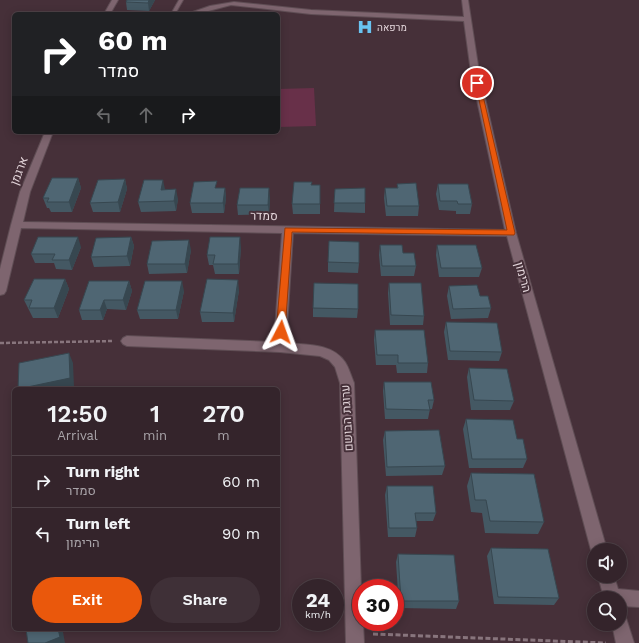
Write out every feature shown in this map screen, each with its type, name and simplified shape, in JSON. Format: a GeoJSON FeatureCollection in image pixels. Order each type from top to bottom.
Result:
{"type":"FeatureCollection","features":[{"type":"Feature","properties":{"kind":"street"},"geometry":{"type":"LineString","coordinates":[[108,12],[115,0]]}},
{"type":"Feature","properties":{"kind":"street"},"geometry":{"type":"LineString","coordinates":[[216,0],[231,4],[248,0]]}},
{"type":"Feature","properties":{"kind":"street"},"geometry":{"type":"LineString","coordinates":[[258,0],[298,11]]}},
{"type":"Feature","properties":{"kind":"street","name":"הרימון"},"geometry":{"type":"LineString","coordinates":[[465,0],[475,72],[511,233],[597,543]]}},
{"type":"Feature","properties":{"kind":"street"},"geometry":{"type":"LineString","coordinates":[[197,12],[221,4],[231,4],[298,11],[468,19]]}},
{"type":"Feature","properties":{"kind":"street","name":"ארגמן"},"geometry":{"type":"LineString","coordinates":[[0,291],[25,192],[48,134]]}},
{"type":"Feature","properties":{"kind":"street","name":"סמדר"},"geometry":{"type":"LineString","coordinates":[[16,225],[511,233]]}},
{"type":"Feature","properties":{"kind":"street"},"geometry":{"type":"LineString","coordinates":[[280,347],[288,229]]}},
{"type":"Feature","properties":{"kind":"street","name":"ערוגת הבושם"},"geometry":{"type":"LineString","coordinates":[[127,341],[280,347],[322,351],[333,357],[340,365],[347,382],[355,638]]}},
{"type":"Feature","properties":{"kind":"street"},"geometry":{"type":"LineString","coordinates":[[627,599],[639,599]]}},
{"type":"Feature","properties":{"kind":"street"},"geometry":{"type":"LineString","coordinates":[[622,631],[625,643]]}},
{"type":"Feature","properties":{"kind":"lane"},"geometry":{"type":"LineString","coordinates":[[174,12],[180,0]]}},
{"type":"Feature","properties":{"kind":"path"},"geometry":{"type":"LineString","coordinates":[[0,343],[127,341]]}},
{"type":"Feature","properties":{"kind":"path"},"geometry":{"type":"LineString","coordinates":[[355,638],[607,643]]}},
{"type":"Feature","properties":{"kind":"shaded area"},"geometry":{"type":"Polygon","coordinates":[[[314,88],[316,126],[280,127],[280,89],[314,88]]]}},
{"type":"Feature","properties":{"kind":"building"},"geometry":{"type":"Polygon","coordinates":[[[127,0],[149,0],[148,3],[126,2],[127,0]]]}},
{"type":"Feature","properties":{"kind":"building"},"geometry":{"type":"Polygon","coordinates":[[[52,178],[78,178],[69,202],[47,202],[49,198],[43,198],[52,178]]]}},
{"type":"Feature","properties":{"kind":"building"},"geometry":{"type":"Polygon","coordinates":[[[125,179],[118,202],[90,203],[98,180],[125,179]]]}},
{"type":"Feature","properties":{"kind":"building"},"geometry":{"type":"Polygon","coordinates":[[[144,180],[163,180],[161,190],[176,189],[174,201],[138,202],[144,180]]]}},
{"type":"Feature","properties":{"kind":"building"},"geometry":{"type":"Polygon","coordinates":[[[217,181],[215,188],[225,188],[223,203],[190,203],[194,182],[217,181]]]}},
{"type":"Feature","properties":{"kind":"building"},"geometry":{"type":"Polygon","coordinates":[[[294,182],[312,182],[311,185],[320,185],[320,204],[292,204],[294,182]]]}},
{"type":"Feature","properties":{"kind":"building"},"geometry":{"type":"Polygon","coordinates":[[[416,183],[419,206],[387,206],[385,188],[398,188],[397,184],[416,183]]]}},
{"type":"Feature","properties":{"kind":"building"},"geometry":{"type":"Polygon","coordinates":[[[438,184],[468,184],[472,204],[458,204],[457,201],[440,201],[438,184]]]}},
{"type":"Feature","properties":{"kind":"building"},"geometry":{"type":"Polygon","coordinates":[[[240,188],[269,188],[268,205],[237,205],[240,188]]]}},
{"type":"Feature","properties":{"kind":"building"},"geometry":{"type":"Polygon","coordinates":[[[365,188],[365,203],[334,203],[335,189],[365,188]]]}},
{"type":"Feature","properties":{"kind":"building"},"geometry":{"type":"Polygon","coordinates":[[[38,237],[78,237],[69,260],[52,260],[55,254],[31,254],[38,237]]]}},
{"type":"Feature","properties":{"kind":"building"},"geometry":{"type":"Polygon","coordinates":[[[131,237],[127,256],[91,257],[96,238],[131,237]]]}},
{"type":"Feature","properties":{"kind":"building"},"geometry":{"type":"Polygon","coordinates":[[[210,237],[240,237],[238,264],[213,264],[215,255],[207,255],[210,237]]]}},
{"type":"Feature","properties":{"kind":"building"},"geometry":{"type":"Polygon","coordinates":[[[189,240],[185,264],[147,264],[152,241],[189,240]]]}},
{"type":"Feature","properties":{"kind":"building"},"geometry":{"type":"Polygon","coordinates":[[[329,241],[359,242],[359,263],[328,262],[329,241]]]}},
{"type":"Feature","properties":{"kind":"building"},"geometry":{"type":"Polygon","coordinates":[[[380,245],[402,245],[403,253],[414,253],[416,266],[382,266],[380,245]]]}},
{"type":"Feature","properties":{"kind":"building"},"geometry":{"type":"Polygon","coordinates":[[[437,245],[476,245],[482,268],[441,268],[437,245]]]}},
{"type":"Feature","properties":{"kind":"building"},"geometry":{"type":"Polygon","coordinates":[[[34,279],[65,279],[54,308],[29,308],[32,300],[24,300],[34,279]]]}},
{"type":"Feature","properties":{"kind":"building"},"geometry":{"type":"Polygon","coordinates":[[[207,279],[238,280],[233,313],[200,312],[207,279]]]}},
{"type":"Feature","properties":{"kind":"building"},"geometry":{"type":"Polygon","coordinates":[[[89,281],[129,281],[123,300],[104,300],[100,310],[79,310],[89,281]]]}},
{"type":"Feature","properties":{"kind":"building"},"geometry":{"type":"Polygon","coordinates":[[[145,281],[182,281],[176,310],[137,310],[145,281]]]}},
{"type":"Feature","properties":{"kind":"building"},"geometry":{"type":"Polygon","coordinates":[[[314,283],[358,284],[358,309],[313,308],[314,283]]]}},
{"type":"Feature","properties":{"kind":"building"},"geometry":{"type":"Polygon","coordinates":[[[389,283],[421,283],[424,316],[391,315],[389,283]]]}},
{"type":"Feature","properties":{"kind":"building"},"geometry":{"type":"Polygon","coordinates":[[[477,285],[480,296],[488,296],[491,308],[453,309],[449,286],[477,285]]]}},
{"type":"Feature","properties":{"kind":"building"},"geometry":{"type":"Polygon","coordinates":[[[446,322],[497,323],[502,352],[450,351],[446,322]]]}},
{"type":"Feature","properties":{"kind":"building"},"geometry":{"type":"Polygon","coordinates":[[[375,330],[424,330],[428,363],[398,363],[398,355],[377,355],[375,330]]]}},
{"type":"Feature","properties":{"kind":"building"},"geometry":{"type":"Polygon","coordinates":[[[69,353],[70,378],[27,387],[18,387],[19,363],[69,353]]]}},
{"type":"Feature","properties":{"kind":"building"},"geometry":{"type":"Polygon","coordinates":[[[469,368],[507,369],[514,401],[474,400],[469,368]]]}},
{"type":"Feature","properties":{"kind":"building"},"geometry":{"type":"Polygon","coordinates":[[[384,382],[431,382],[434,400],[428,400],[430,410],[386,409],[384,382]]]}},
{"type":"Feature","properties":{"kind":"building"},"geometry":{"type":"Polygon","coordinates":[[[466,419],[513,420],[517,439],[523,439],[527,459],[472,459],[466,419]]]}},
{"type":"Feature","properties":{"kind":"building"},"geometry":{"type":"Polygon","coordinates":[[[439,430],[445,466],[387,467],[385,431],[439,430]]]}},
{"type":"Feature","properties":{"kind":"building"},"geometry":{"type":"Polygon","coordinates":[[[471,473],[534,474],[544,522],[490,521],[486,500],[475,500],[471,473]]]}},
{"type":"Feature","properties":{"kind":"building"},"geometry":{"type":"Polygon","coordinates":[[[387,486],[433,486],[436,513],[415,513],[417,528],[389,528],[387,486]]]}},
{"type":"Feature","properties":{"kind":"building"},"geometry":{"type":"Polygon","coordinates":[[[491,548],[548,549],[559,598],[498,597],[491,548]]]}},
{"type":"Feature","properties":{"kind":"building"},"geometry":{"type":"Polygon","coordinates":[[[398,554],[454,555],[459,601],[404,601],[404,579],[400,579],[398,554]]]}},
{"type":"Feature","properties":{"kind":"building"},"geometry":{"type":"Polygon","coordinates":[[[26,631],[58,631],[60,637],[45,643],[28,643],[26,631]]]}},
{"type":"Feature","properties":{"kind":"place","name":"מרפאה"},"geometry":{"type":"Point","coordinates":[365,27]}},
{"type":"Feature","properties":{"kind":"route"},"geometry":{"type":"LineString","coordinates":[[281,332],[288,229],[511,233],[477,83]]}}]}
